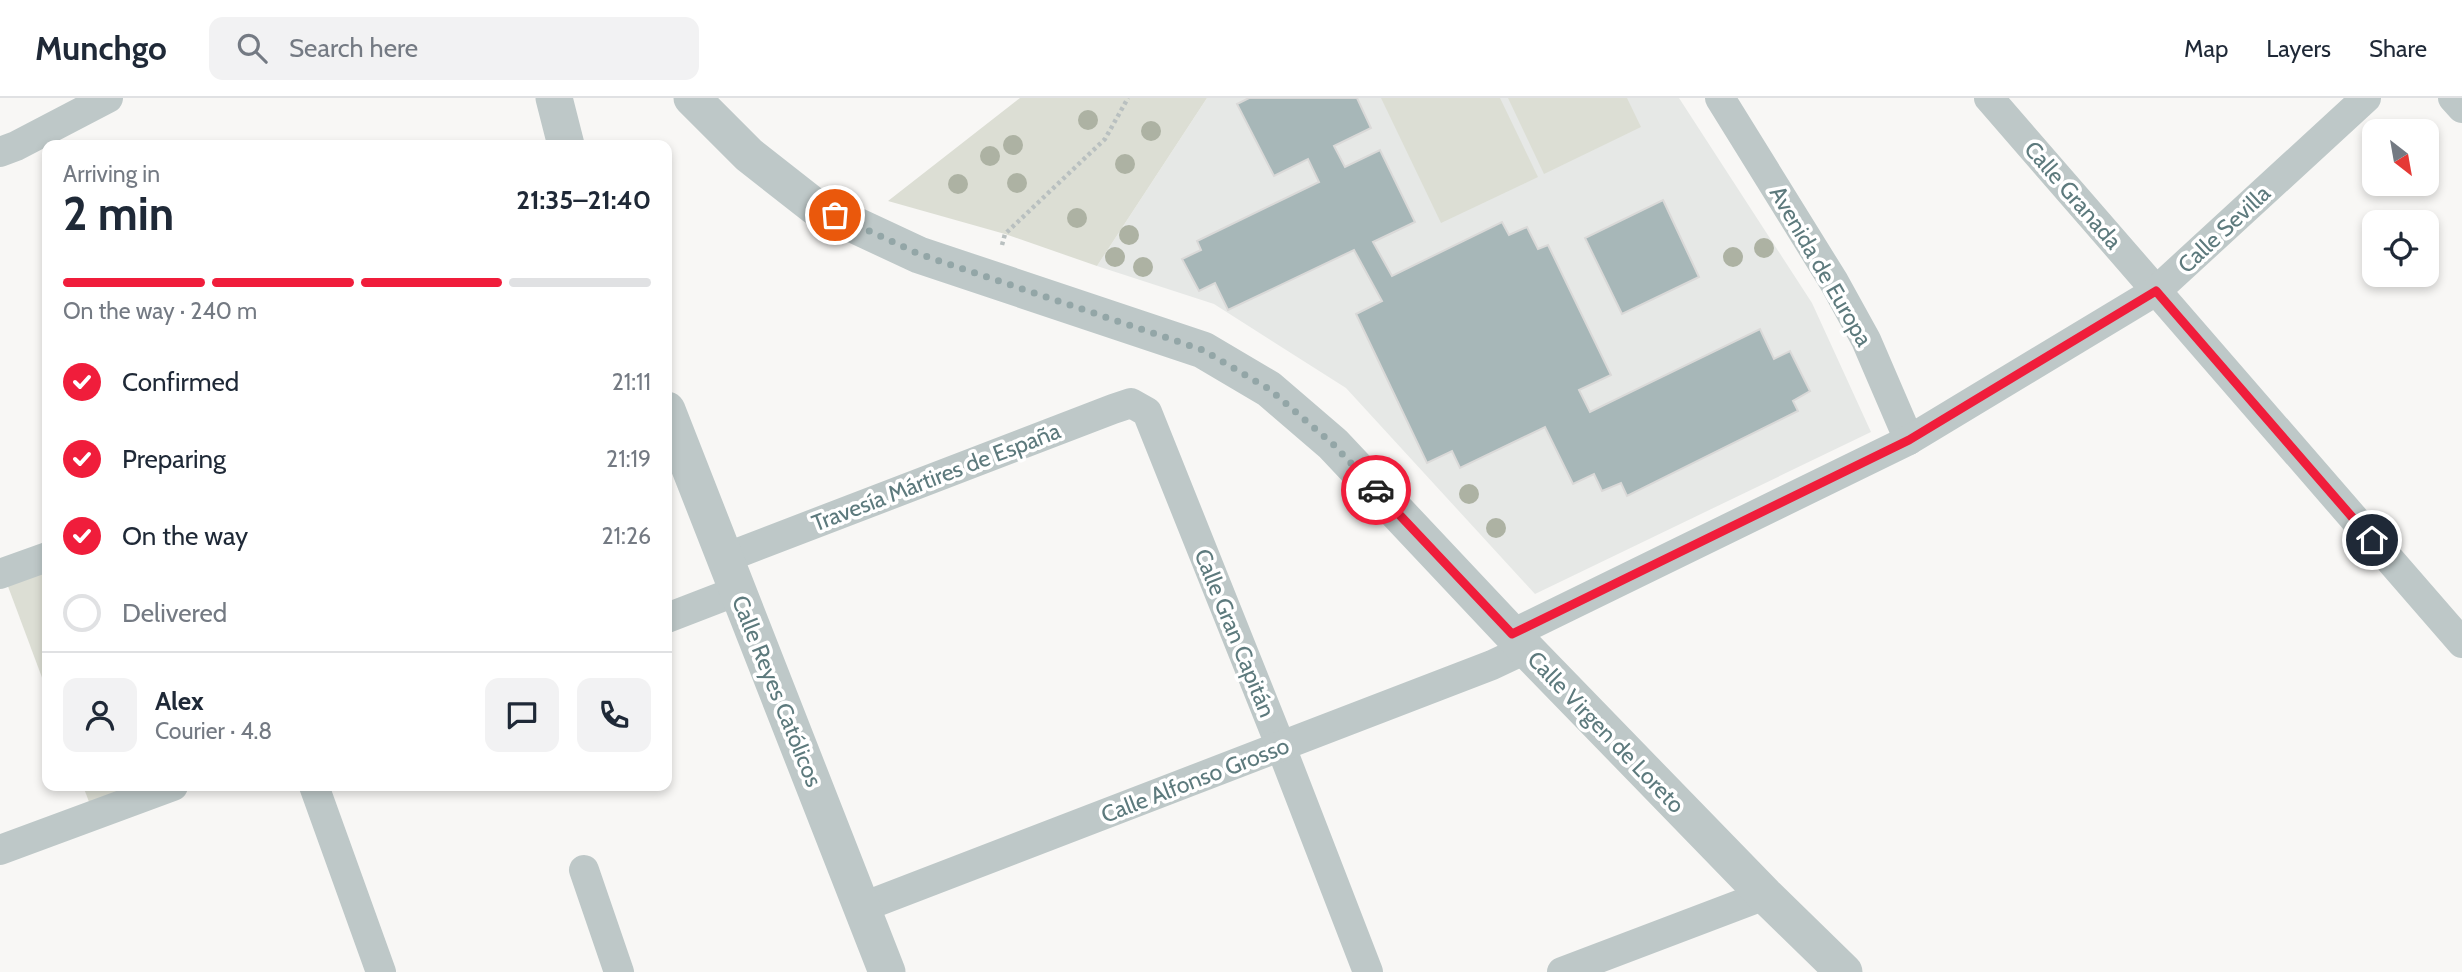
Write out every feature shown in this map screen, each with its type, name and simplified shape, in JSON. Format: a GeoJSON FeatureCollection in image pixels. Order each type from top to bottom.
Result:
{"type":"FeatureCollection","features":[{"type":"Feature","properties":{"kind":"street"},"geometry":{"type":"LineString","coordinates":[[0,152],[108,98]]}},
{"type":"Feature","properties":{"kind":"street"},"geometry":{"type":"LineString","coordinates":[[554,98],[565,140]]}},
{"type":"Feature","properties":{"kind":"street","name":"Calle Virgen de Loreto"},"geometry":{"type":"LineString","coordinates":[[692,98],[749,155],[814,206],[919,254],[1203,350],[1269,389],[1333,444],[1519,642],[1765,895],[1844,972]]}},
{"type":"Feature","properties":{"kind":"street","name":"Avenida de Europa"},"geometry":{"type":"LineString","coordinates":[[1720,98],[1834,282],[1866,340],[1909,440]]}},
{"type":"Feature","properties":{"kind":"street","name":"Calle Granada"},"geometry":{"type":"LineString","coordinates":[[1989,98],[2462,643]]}},
{"type":"Feature","properties":{"kind":"street","name":"Calle Sevilla"},"geometry":{"type":"LineString","coordinates":[[1519,642],[1909,440],[2156,291],[2366,98]]}},
{"type":"Feature","properties":{"kind":"street"},"geometry":{"type":"LineString","coordinates":[[2453,98],[2462,108]]}},
{"type":"Feature","properties":{"kind":"street","name":"Travesía Mártires de España"},"geometry":{"type":"LineString","coordinates":[[672,615],[731,575],[1113,409],[1131,403],[1147,412]]}},
{"type":"Feature","properties":{"kind":"street","name":"Calle Gran Capitán"},"geometry":{"type":"LineString","coordinates":[[1147,412],[1368,972]]}},
{"type":"Feature","properties":{"kind":"street","name":"Calle Reyes Católicos"},"geometry":{"type":"LineString","coordinates":[[672,423],[887,972]]}},
{"type":"Feature","properties":{"kind":"street"},"geometry":{"type":"LineString","coordinates":[[0,574],[42,559]]}},
{"type":"Feature","properties":{"kind":"street","name":"Calle Alfonso Grosso"},"geometry":{"type":"LineString","coordinates":[[863,907],[1492,665],[1519,642]]}},
{"type":"Feature","properties":{"kind":"street"},"geometry":{"type":"LineString","coordinates":[[0,850],[159,791]]}},
{"type":"Feature","properties":{"kind":"street"},"geometry":{"type":"LineString","coordinates":[[316,791],[381,972]]}},
{"type":"Feature","properties":{"kind":"street"},"geometry":{"type":"LineString","coordinates":[[584,870],[620,972]]}},
{"type":"Feature","properties":{"kind":"street"},"geometry":{"type":"LineString","coordinates":[[1562,972],[1765,895]]}},
{"type":"Feature","properties":{"kind":"path"},"geometry":{"type":"LineString","coordinates":[[993,280],[1005,234],[1105,139],[1128,98]]}},
{"type":"Feature","properties":{"kind":"shaded area"},"geometry":{"type":"Polygon","coordinates":[[[1020,98],[1207,98],[1097,266],[1005,234],[888,201],[1020,98]]]}},
{"type":"Feature","properties":{"kind":"shaded area"},"geometry":{"type":"Polygon","coordinates":[[[1207,98],[1679,98],[1812,303],[1871,432],[1535,594],[1346,388],[1214,304],[1097,266],[1207,98]]]}},
{"type":"Feature","properties":{"kind":"shaded area"},"geometry":{"type":"Polygon","coordinates":[[[1381,98],[1500,98],[1538,177],[1441,223],[1381,98]]]}},
{"type":"Feature","properties":{"kind":"shaded area"},"geometry":{"type":"Polygon","coordinates":[[[1508,98],[1627,98],[1641,127],[1544,174],[1508,98]]]}},
{"type":"Feature","properties":{"kind":"shaded area"},"geometry":{"type":"Polygon","coordinates":[[[42,559],[42,678],[3,573],[42,559]]]}},
{"type":"Feature","properties":{"kind":"shaded area"},"geometry":{"type":"Polygon","coordinates":[[[85,791],[159,791],[94,815],[85,791]]]}},
{"type":"Feature","properties":{"kind":"building"},"geometry":{"type":"Polygon","coordinates":[[[1249,98],[1357,98],[1371,128],[1334,146],[1345,167],[1380,150],[1415,222],[1373,242],[1392,276],[1502,222],[1509,235],[1527,227],[1538,249],[1548,245],[1611,375],[1579,390],[1590,412],[1760,329],[1774,359],[1790,351],[1810,391],[1793,401],[1798,411],[1627,496],[1621,483],[1602,491],[1594,474],[1573,484],[1545,427],[1460,468],[1452,451],[1427,463],[1356,314],[1382,301],[1354,250],[1228,310],[1215,283],[1199,291],[1182,259],[1201,250],[1197,241],[1319,182],[1308,159],[1274,176],[1237,104],[1249,98]]]}},
{"type":"Feature","properties":{"kind":"building"},"geometry":{"type":"Polygon","coordinates":[[[1663,200],[1699,277],[1622,314],[1585,238],[1663,200]]]}},
{"type":"Feature","properties":{"kind":"way so far"},"geometry":{"type":"LineString","coordinates":[[835,215],[919,254],[1203,350],[1269,389],[1333,444],[1376,490]]}},
{"type":"Feature","properties":{"kind":"route"},"geometry":{"type":"LineString","coordinates":[[1376,490],[1512,634],[1909,440],[2156,291],[2372,540]]}}]}
